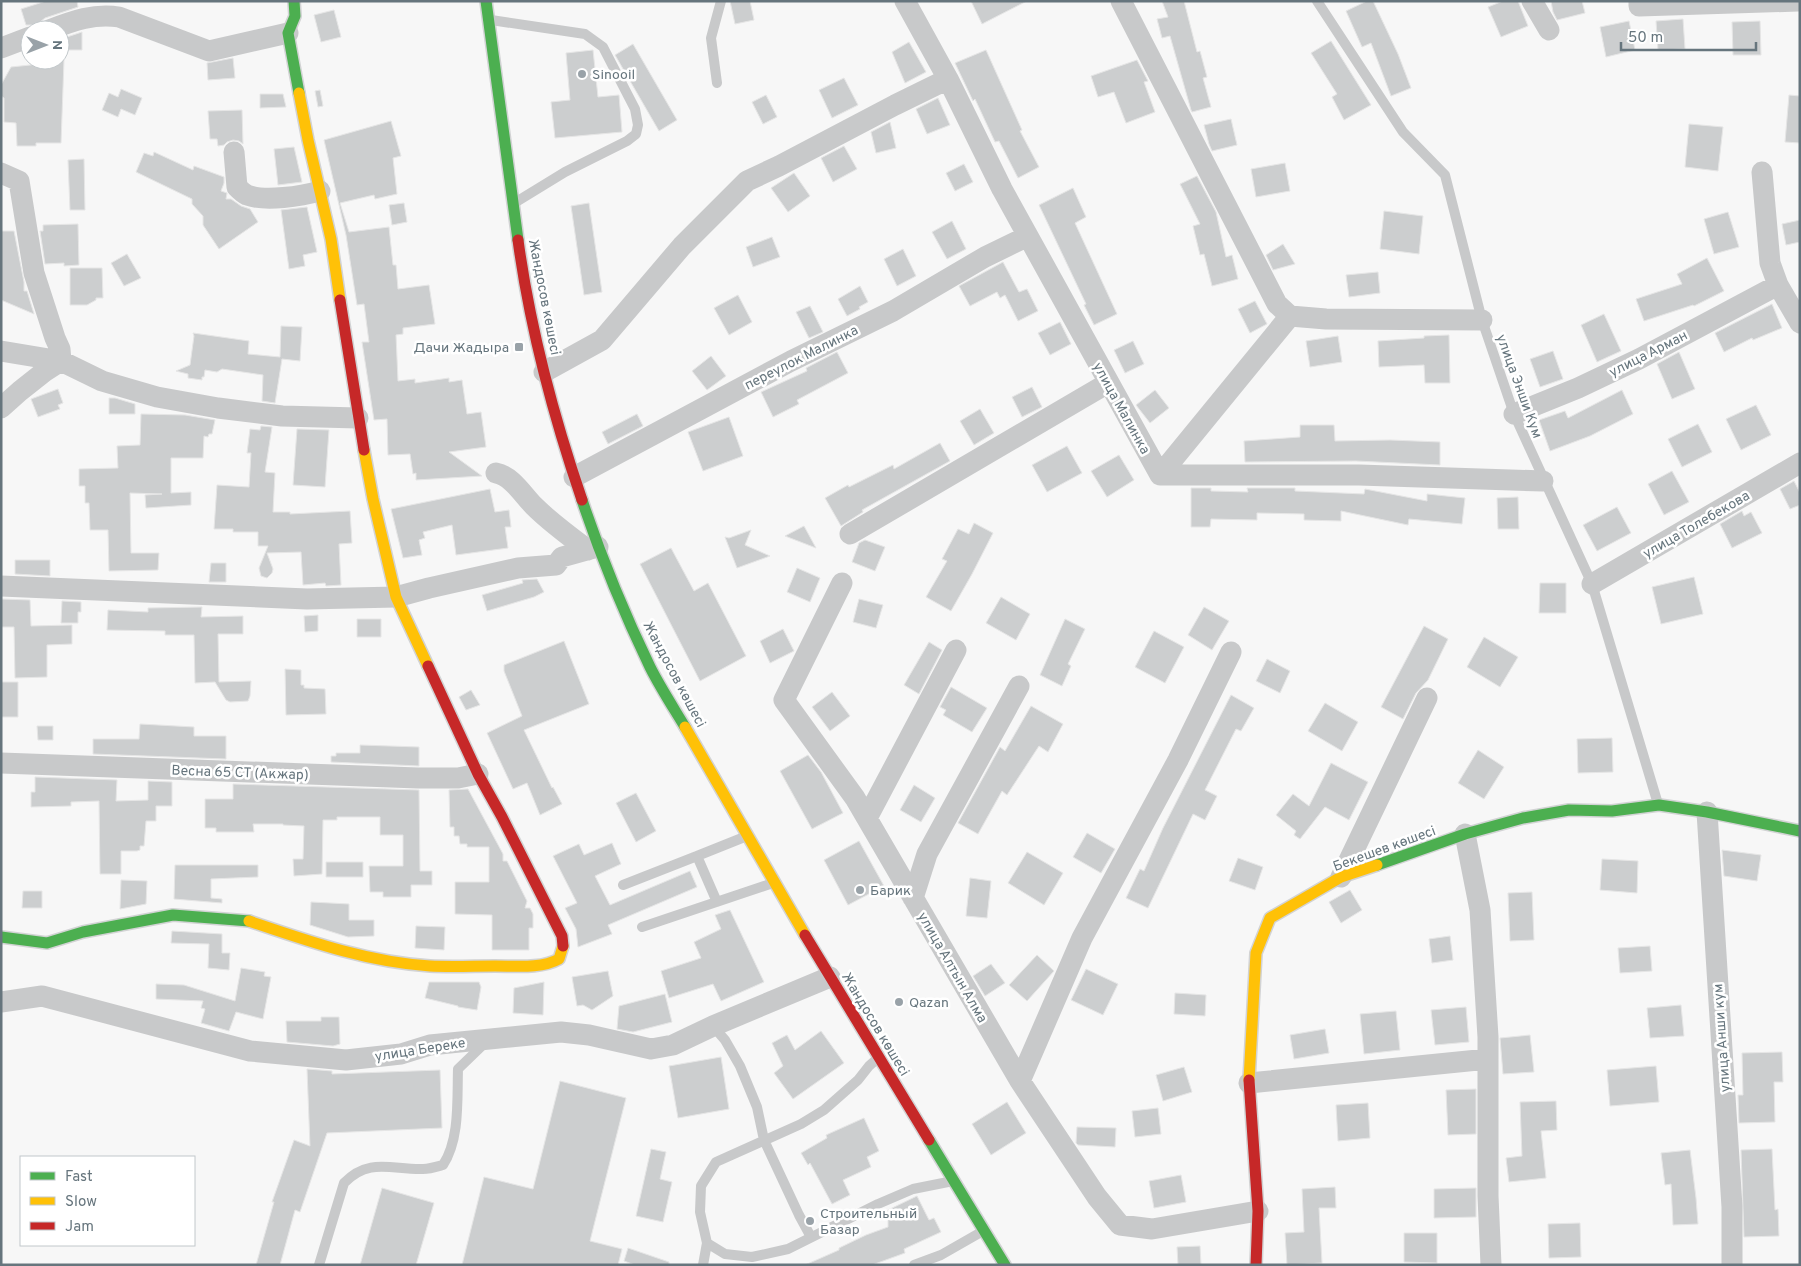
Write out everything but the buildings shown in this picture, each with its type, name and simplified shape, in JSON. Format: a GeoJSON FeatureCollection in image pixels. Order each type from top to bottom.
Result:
{"type":"FeatureCollection","features":[{"type":"Feature","properties":{"kind":"main road"},"geometry":{"type":"LineString","coordinates":[[1,937],[47,943],[83,932],[173,915],[245,920],[326,947],[384,960],[430,966],[531,966],[552,963],[558,959],[563,945],[562,936],[502,816],[478,774],[396,598],[373,499],[358,418],[331,239],[308,140],[288,32],[295,16],[294,1]]}},
{"type":"Feature","properties":{"kind":"main road","name":"Жандосов көшесі"},"geometry":{"type":"LineString","coordinates":[[486,1],[524,283],[544,372],[593,548],[652,668],[774,883],[1005,1265]]}},
{"type":"Feature","properties":{"kind":"main road","name":"Бекешев көшесі"},"geometry":{"type":"LineString","coordinates":[[1256,1265],[1258,1211],[1249,1083],[1256,953],[1270,918],[1341,877],[1466,834],[1523,818],[1569,810],[1612,812],[1659,805],[1706,812],[1800,831]]}},
{"type":"Feature","properties":{"kind":"street","name":"улица Малинка"},"geometry":{"type":"LineString","coordinates":[[905,1],[948,79],[1002,190],[1160,476]]}},
{"type":"Feature","properties":{"kind":"street"},"geometry":{"type":"LineString","coordinates":[[1121,1],[1277,304],[1290,316],[1326,319],[1482,320]]}},
{"type":"Feature","properties":{"kind":"street"},"geometry":{"type":"LineString","coordinates":[[1532,1],[1549,30]]}},
{"type":"Feature","properties":{"kind":"street"},"geometry":{"type":"LineString","coordinates":[[1639,1],[1639,6],[1798,1]]}},
{"type":"Feature","properties":{"kind":"street"},"geometry":{"type":"LineString","coordinates":[[70,22],[80,18],[105,15],[119,17],[209,51],[288,32]]}},
{"type":"Feature","properties":{"kind":"street"},"geometry":{"type":"LineString","coordinates":[[1,48],[20,41]]}},
{"type":"Feature","properties":{"kind":"street"},"geometry":{"type":"LineString","coordinates":[[544,372],[602,340],[682,246],[747,181],[948,79]]}},
{"type":"Feature","properties":{"kind":"street"},"geometry":{"type":"LineString","coordinates":[[234,152],[237,187],[246,194],[262,198],[320,191]]}},
{"type":"Feature","properties":{"kind":"street"},"geometry":{"type":"LineString","coordinates":[[1762,172],[1770,262],[1778,285],[1800,323]]}},
{"type":"Feature","properties":{"kind":"street"},"geometry":{"type":"LineString","coordinates":[[1,173],[19,181],[34,273],[60,349],[62,361]]}},
{"type":"Feature","properties":{"kind":"street","name":"переулок Малинка"},"geometry":{"type":"LineString","coordinates":[[574,477],[791,361],[892,311],[984,258],[1028,236]]}},
{"type":"Feature","properties":{"kind":"street","name":"улица Арман"},"geometry":{"type":"LineString","coordinates":[[1514,414],[1578,388],[1639,359],[1778,285]]}},
{"type":"Feature","properties":{"kind":"street"},"geometry":{"type":"LineString","coordinates":[[1160,476],[1290,316]]}},
{"type":"Feature","properties":{"kind":"street"},"geometry":{"type":"LineString","coordinates":[[1,351],[62,361],[102,381],[157,397],[218,408],[282,416],[358,418]]}},
{"type":"Feature","properties":{"kind":"street"},"geometry":{"type":"LineString","coordinates":[[1,408],[44,372],[62,361]]}},
{"type":"Feature","properties":{"kind":"street"},"geometry":{"type":"LineString","coordinates":[[850,534],[1108,383]]}},
{"type":"Feature","properties":{"kind":"street","name":"улица Толебекова"},"geometry":{"type":"LineString","coordinates":[[1592,584],[1800,463]]}},
{"type":"Feature","properties":{"kind":"street"},"geometry":{"type":"LineString","coordinates":[[496,474],[502,474],[533,505],[593,548]]}},
{"type":"Feature","properties":{"kind":"street"},"geometry":{"type":"LineString","coordinates":[[1160,476],[1359,475],[1543,481]]}},
{"type":"Feature","properties":{"kind":"street"},"geometry":{"type":"LineString","coordinates":[[1,586],[298,598],[396,598],[429,588],[518,568],[556,565],[562,557],[593,548]]}},
{"type":"Feature","properties":{"kind":"street","name":"улица Алтын Алма"},"geometry":{"type":"LineString","coordinates":[[842,583],[784,700],[856,798],[1020,1082],[1096,1197],[1120,1225],[1152,1229],[1258,1211]]}},
{"type":"Feature","properties":{"kind":"street"},"geometry":{"type":"LineString","coordinates":[[867,818],[956,650]]}},
{"type":"Feature","properties":{"kind":"street"},"geometry":{"type":"LineString","coordinates":[[1020,1082],[1082,938],[1178,760],[1231,652]]}},
{"type":"Feature","properties":{"kind":"street"},"geometry":{"type":"LineString","coordinates":[[913,898],[928,854],[1019,686]]}},
{"type":"Feature","properties":{"kind":"street"},"geometry":{"type":"LineString","coordinates":[[1341,877],[1427,698]]}},
{"type":"Feature","properties":{"kind":"street","name":"Весна 65 СТ (Акжар)"},"geometry":{"type":"LineString","coordinates":[[1,763],[418,778],[458,778],[478,774]]}},
{"type":"Feature","properties":{"kind":"street","name":"улица Анши кум"},"geometry":{"type":"LineString","coordinates":[[1706,812],[1732,1207],[1732,1265]]}},
{"type":"Feature","properties":{"kind":"street"},"geometry":{"type":"LineString","coordinates":[[1466,834],[1480,910],[1488,1058],[1488,1196],[1491,1265]]}},
{"type":"Feature","properties":{"kind":"street","name":"улица Береке"},"geometry":{"type":"LineString","coordinates":[[1,1002],[42,996],[250,1051],[346,1060],[401,1054],[430,1045],[561,1032],[589,1035],[652,1049],[673,1045],[830,976]]}},
{"type":"Feature","properties":{"kind":"street"},"geometry":{"type":"LineString","coordinates":[[1249,1083],[1488,1058]]}},
{"type":"Feature","properties":{"kind":"lane"},"geometry":{"type":"LineString","coordinates":[[716,83],[711,38],[721,1]]}},
{"type":"Feature","properties":{"kind":"lane","name":"улица Энши Кум"},"geometry":{"type":"LineString","coordinates":[[1317,1],[1403,132],[1445,175],[1482,320],[1514,414],[1543,481],[1592,584],[1659,805]]}},
{"type":"Feature","properties":{"kind":"lane"},"geometry":{"type":"LineString","coordinates":[[488,19],[584,34],[603,47],[635,109],[638,125],[636,134],[627,141],[565,172],[513,204]]}},
{"type":"Feature","properties":{"kind":"lane"},"geometry":{"type":"LineString","coordinates":[[623,885],[747,836]]}},
{"type":"Feature","properties":{"kind":"lane"},"geometry":{"type":"LineString","coordinates":[[696,856],[718,902]]}},
{"type":"Feature","properties":{"kind":"lane"},"geometry":{"type":"LineString","coordinates":[[642,927],[774,883]]}},
{"type":"Feature","properties":{"kind":"lane"},"geometry":{"type":"LineString","coordinates":[[713,1026],[725,1040],[740,1066],[757,1107],[764,1140],[811,1237]]}},
{"type":"Feature","properties":{"kind":"lane"},"geometry":{"type":"LineString","coordinates":[[319,1265],[344,1183],[352,1176],[364,1168],[379,1166],[425,1170],[443,1165],[449,1155],[453,1139],[458,1069],[489,1039]]}},
{"type":"Feature","properties":{"kind":"lane"},"geometry":{"type":"LineString","coordinates":[[703,1265],[707,1243],[700,1212],[701,1186],[716,1162],[801,1124],[824,1110],[858,1080],[879,1057]]}},
{"type":"Feature","properties":{"kind":"lane"},"geometry":{"type":"LineString","coordinates":[[707,1243],[725,1254],[752,1258],[788,1249],[878,1204],[913,1190],[954,1180]]}},
{"type":"Feature","properties":{"kind":"lane"},"geometry":{"type":"LineString","coordinates":[[914,1265],[941,1255],[984,1231]]}},
{"type":"Feature","properties":{"kind":"traffic: fast"},"geometry":{"type":"LineString","coordinates":[[294,1],[295,16],[288,33],[299,93]]}},
{"type":"Feature","properties":{"kind":"traffic: fast"},"geometry":{"type":"LineString","coordinates":[[486,1],[518,240]]}},
{"type":"Feature","properties":{"kind":"traffic: fast"},"geometry":{"type":"LineString","coordinates":[[582,500],[605,564],[631,626],[654,674],[685,727]]}},
{"type":"Feature","properties":{"kind":"traffic: fast"},"geometry":{"type":"LineString","coordinates":[[1377,865],[1465,834],[1523,818],[1569,810],[1612,811],[1659,805],[1707,812],[1800,831]]}},
{"type":"Feature","properties":{"kind":"traffic: fast"},"geometry":{"type":"LineString","coordinates":[[1,937],[47,943],[83,932],[173,915],[249,921]]}},
{"type":"Feature","properties":{"kind":"traffic: fast"},"geometry":{"type":"LineString","coordinates":[[929,1140],[1005,1265]]}},
{"type":"Feature","properties":{"kind":"traffic: slow"},"geometry":{"type":"LineString","coordinates":[[299,93],[331,239],[340,300]]}},
{"type":"Feature","properties":{"kind":"traffic: slow"},"geometry":{"type":"LineString","coordinates":[[364,450],[373,499],[396,597],[428,666]]}},
{"type":"Feature","properties":{"kind":"traffic: slow"},"geometry":{"type":"LineString","coordinates":[[685,727],[805,935]]}},
{"type":"Feature","properties":{"kind":"traffic: slow"},"geometry":{"type":"LineString","coordinates":[[1249,1080],[1256,953],[1270,918],[1341,877],[1377,865]]}},
{"type":"Feature","properties":{"kind":"traffic: slow"},"geometry":{"type":"LineString","coordinates":[[249,921],[338,950],[383,960],[430,966],[536,966],[559,959],[563,946]]}},
{"type":"Feature","properties":{"kind":"traffic: jam"},"geometry":{"type":"LineString","coordinates":[[518,240],[536,339],[561,436],[582,500]]}},
{"type":"Feature","properties":{"kind":"traffic: jam"},"geometry":{"type":"LineString","coordinates":[[340,300],[364,450]]}},
{"type":"Feature","properties":{"kind":"traffic: jam"},"geometry":{"type":"LineString","coordinates":[[428,666],[478,774],[502,817],[562,936],[563,946]]}},
{"type":"Feature","properties":{"kind":"traffic: jam"},"geometry":{"type":"LineString","coordinates":[[805,935],[929,1140]]}},
{"type":"Feature","properties":{"kind":"traffic: jam"},"geometry":{"type":"LineString","coordinates":[[1249,1080],[1258,1211],[1256,1265]]}},
{"type":"Feature","properties":{"kind":"place","name":"Sinooil"},"geometry":{"type":"Point","coordinates":[582,74]}},
{"type":"Feature","properties":{"kind":"place","name":"Дачи Жадыра"},"geometry":{"type":"Point","coordinates":[519,347]}},
{"type":"Feature","properties":{"kind":"place","name":"Барик"},"geometry":{"type":"Point","coordinates":[860,890]}},
{"type":"Feature","properties":{"kind":"place","name":"Qazan"},"geometry":{"type":"Point","coordinates":[899,1002]}},
{"type":"Feature","properties":{"kind":"place","name":"Строительный Базар"},"geometry":{"type":"Point","coordinates":[810,1221]}}]}
